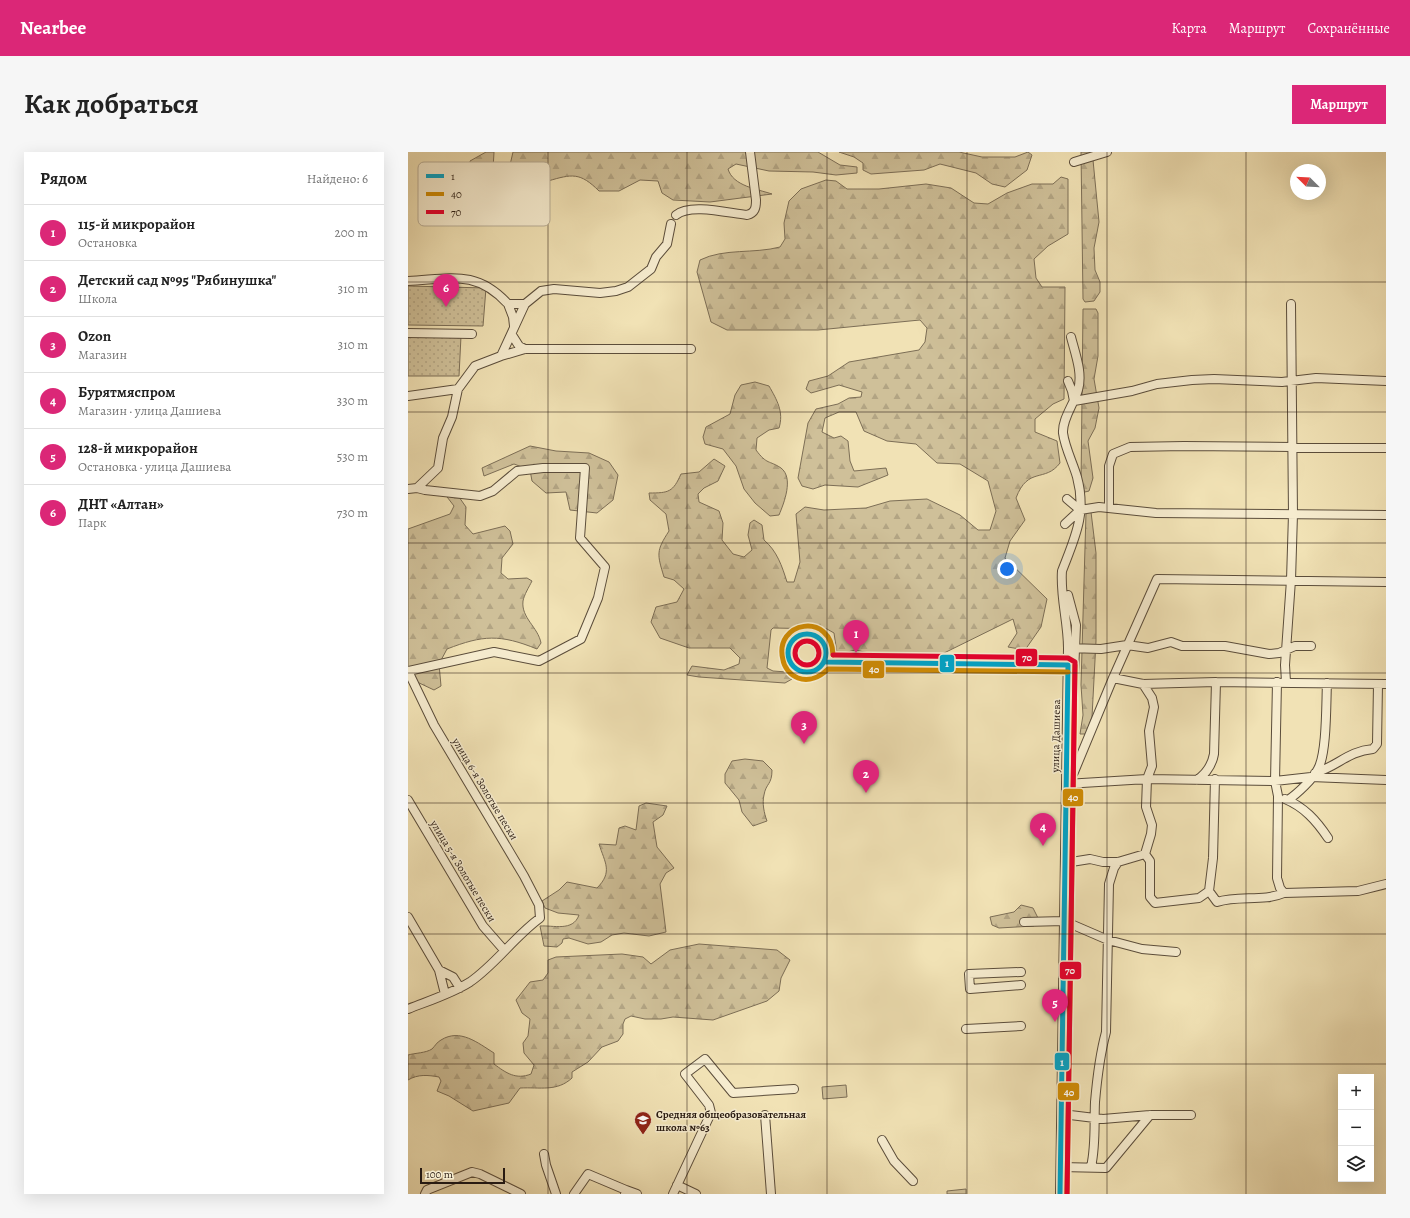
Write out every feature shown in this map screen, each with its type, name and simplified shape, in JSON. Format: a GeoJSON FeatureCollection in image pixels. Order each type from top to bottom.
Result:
{"type":"FeatureCollection","features":[{"type":"Feature","properties":{"kind":"street"},"geometry":{"type":"LineString","coordinates":[[676,215],[685,209],[700,209],[747,215],[751,214],[756,208],[756,200],[750,152]]}},
{"type":"Feature","properties":{"kind":"street"},"geometry":{"type":"LineString","coordinates":[[1074,162],[1107,152]]}},
{"type":"Feature","properties":{"kind":"street"},"geometry":{"type":"LineString","coordinates":[[501,356],[525,304],[541,291],[554,290],[600,293],[616,291],[628,287],[651,269],[656,257],[667,244],[671,224]]}},
{"type":"Feature","properties":{"kind":"street"},"geometry":{"type":"LineString","coordinates":[[408,281],[438,278],[477,281],[497,292],[508,304],[513,317],[513,332],[519,346],[525,349]]}},
{"type":"Feature","properties":{"kind":"street"},"geometry":{"type":"LineString","coordinates":[[508,304],[525,304]]}},
{"type":"Feature","properties":{"kind":"street"},"geometry":{"type":"LineString","coordinates":[[1286,682],[1285,665],[1291,580],[1294,446],[1291,304]]}},
{"type":"Feature","properties":{"kind":"street"},"geometry":{"type":"LineString","coordinates":[[408,333],[472,334]]}},
{"type":"Feature","properties":{"kind":"street","name":"улица Дашиева"},"geometry":{"type":"LineString","coordinates":[[1060,1194],[1068,665],[1072,648],[1062,587],[1062,570],[1080,522],[1077,479],[1063,433],[1064,424],[1079,389],[1078,364],[1071,336]]}},
{"type":"Feature","properties":{"kind":"street"},"geometry":{"type":"LineString","coordinates":[[417,488],[438,468],[443,438],[452,417],[458,389],[476,366],[501,356],[525,349],[691,349]]}},
{"type":"Feature","properties":{"kind":"street"},"geometry":{"type":"LineString","coordinates":[[1068,381],[1074,401],[1132,391],[1157,384],[1192,380],[1292,382],[1316,378],[1386,381]]}},
{"type":"Feature","properties":{"kind":"street"},"geometry":{"type":"LineString","coordinates":[[408,396],[458,389]]}},
{"type":"Feature","properties":{"kind":"street"},"geometry":{"type":"LineString","coordinates":[[1109,507],[1109,466],[1113,454],[1130,448],[1294,446],[1386,448]]}},
{"type":"Feature","properties":{"kind":"street"},"geometry":{"type":"LineString","coordinates":[[408,489],[417,488],[480,496],[492,491],[517,471],[543,468],[585,468],[580,538],[605,567],[598,598],[581,639],[546,658],[539,661],[494,652],[408,671]]}},
{"type":"Feature","properties":{"kind":"street"},"geometry":{"type":"LineString","coordinates":[[1067,499],[1080,510]]}},
{"type":"Feature","properties":{"kind":"street"},"geometry":{"type":"LineString","coordinates":[[1065,524],[1080,510],[1109,507],[1156,513],[1386,515]]}},
{"type":"Feature","properties":{"kind":"street"},"geometry":{"type":"LineString","coordinates":[[1066,784],[1082,756],[1113,678],[1157,579],[1386,582]]}},
{"type":"Feature","properties":{"kind":"street"},"geometry":{"type":"LineString","coordinates":[[826,662],[827,651],[823,641],[814,634],[803,633],[793,638],[788,648],[788,659],[794,668],[805,672],[816,670],[826,662],[1068,665]]}},
{"type":"Feature","properties":{"kind":"street"},"geometry":{"type":"LineString","coordinates":[[1073,698],[1072,648],[1101,649],[1127,646],[1148,648],[1171,642],[1182,646],[1226,646],[1269,654],[1287,651],[1295,646],[1311,646]]}},
{"type":"Feature","properties":{"kind":"street","name":"улица 6-я Золотые пески"},"geometry":{"type":"LineString","coordinates":[[408,671],[429,716],[524,876],[539,905],[540,918],[504,950]]}},
{"type":"Feature","properties":{"kind":"street"},"geometry":{"type":"LineString","coordinates":[[1113,678],[1143,684],[1216,682],[1382,684],[1377,744],[1373,749],[1359,750],[1339,760],[1329,768],[1313,775]]}},
{"type":"Feature","properties":{"kind":"street"},"geometry":{"type":"LineString","coordinates":[[1197,780],[1205,774],[1212,763],[1214,754],[1216,682]]}},
{"type":"Feature","properties":{"kind":"street"},"geometry":{"type":"LineString","coordinates":[[1277,682],[1275,781],[1278,796],[1277,878],[1280,888],[1284,893]]}},
{"type":"Feature","properties":{"kind":"street"},"geometry":{"type":"LineString","coordinates":[[1288,800],[1298,794],[1318,768],[1324,740],[1327,683]]}},
{"type":"Feature","properties":{"kind":"street"},"geometry":{"type":"LineString","coordinates":[[1143,684],[1152,698],[1154,707],[1149,731],[1152,766],[1147,779],[1146,807],[1152,826],[1145,854]]}},
{"type":"Feature","properties":{"kind":"street"},"geometry":{"type":"LineString","coordinates":[[1066,784],[1147,779],[1275,781],[1313,775],[1386,780]]}},
{"type":"Feature","properties":{"kind":"street"},"geometry":{"type":"LineString","coordinates":[[1145,854],[1150,861],[1150,898],[1155,903],[1199,898],[1208,891],[1213,858],[1215,779]]}},
{"type":"Feature","properties":{"kind":"street"},"geometry":{"type":"LineString","coordinates":[[1278,796],[1306,811],[1317,822],[1328,838]]}},
{"type":"Feature","properties":{"kind":"street","name":"улица 5-я Золотые пески"},"geometry":{"type":"LineString","coordinates":[[408,800],[483,926],[504,950]]}},
{"type":"Feature","properties":{"kind":"street"},"geometry":{"type":"LineString","coordinates":[[1065,863],[1090,859],[1103,862],[1118,862],[1145,854]]}},
{"type":"Feature","properties":{"kind":"street"},"geometry":{"type":"LineString","coordinates":[[1091,1167],[1095,1150],[1095,1104],[1102,1048],[1106,1032],[1109,884],[1114,868],[1118,862]]}},
{"type":"Feature","properties":{"kind":"street"},"geometry":{"type":"LineString","coordinates":[[1208,891],[1217,902],[1235,898],[1275,896],[1284,893],[1358,891],[1386,884]]}},
{"type":"Feature","properties":{"kind":"street"},"geometry":{"type":"LineString","coordinates":[[408,917],[439,970],[446,994]]}},
{"type":"Feature","properties":{"kind":"street"},"geometry":{"type":"LineString","coordinates":[[1024,922],[1064,921],[1108,940],[1142,949],[1176,952]]}},
{"type":"Feature","properties":{"kind":"street"},"geometry":{"type":"LineString","coordinates":[[408,1009],[460,988],[477,977],[504,950]]}},
{"type":"Feature","properties":{"kind":"street"},"geometry":{"type":"LineString","coordinates":[[439,970],[452,977],[460,988]]}},
{"type":"Feature","properties":{"kind":"street"},"geometry":{"type":"LineString","coordinates":[[1021,972],[970,974],[970,989],[1021,985]]}},
{"type":"Feature","properties":{"kind":"street"},"geometry":{"type":"LineString","coordinates":[[966,1029],[1021,1026]]}},
{"type":"Feature","properties":{"kind":"street"},"geometry":{"type":"LineString","coordinates":[[673,1194],[710,1113],[709,1105],[685,1074],[705,1059],[733,1093],[794,1089]]}},
{"type":"Feature","properties":{"kind":"street"},"geometry":{"type":"LineString","coordinates":[[1062,1114],[1096,1118],[1150,1115],[1191,1115]]}},
{"type":"Feature","properties":{"kind":"street"},"geometry":{"type":"LineString","coordinates":[[765,1115],[771,1194]]}},
{"type":"Feature","properties":{"kind":"street"},"geometry":{"type":"LineString","coordinates":[[1061,1167],[1106,1168],[1150,1115]]}},
{"type":"Feature","properties":{"kind":"street"},"geometry":{"type":"LineString","coordinates":[[882,1140],[894,1162],[913,1181]]}},
{"type":"Feature","properties":{"kind":"street"},"geometry":{"type":"LineString","coordinates":[[544,1154],[546,1165],[556,1194]]}},
{"type":"Feature","properties":{"kind":"street"},"geometry":{"type":"LineString","coordinates":[[425,1194],[427,1190],[472,1172],[480,1174],[521,1194]]}},
{"type":"Feature","properties":{"kind":"street"},"geometry":{"type":"LineString","coordinates":[[574,1194],[588,1174],[625,1192],[637,1194]]}},
{"type":"Feature","properties":{"kind":"street"},"geometry":{"type":"LineString","coordinates":[[677,1185],[696,1194]]}},
{"type":"Feature","properties":{"kind":"green space"},"geometry":{"type":"Polygon","coordinates":[[[486,152],[494,152],[493,162],[470,161],[486,152]]]}},
{"type":"Feature","properties":{"kind":"green space"},"geometry":{"type":"Polygon","coordinates":[[[513,152],[818,152],[840,165],[857,167],[857,173],[836,175],[813,172],[769,171],[736,164],[728,169],[735,179],[746,186],[772,194],[710,202],[673,200],[662,193],[658,181],[640,180],[619,191],[599,191],[586,180],[575,176],[550,180],[550,162],[511,162],[513,152]]]}},
{"type":"Feature","properties":{"kind":"green space"},"geometry":{"type":"Polygon","coordinates":[[[839,152],[959,152],[982,157],[1015,157],[1028,152],[1032,155],[1027,170],[1005,187],[992,184],[976,173],[940,164],[924,170],[871,174],[863,170],[863,163],[854,157],[839,152]]]}},
{"type":"Feature","properties":{"kind":"green space"},"geometry":{"type":"Polygon","coordinates":[[[1081,152],[1091,152],[1099,222],[1094,248],[1095,270],[1100,282],[1100,292],[1094,301],[1085,302],[1083,299],[1081,152]]]}},
{"type":"Feature","properties":{"kind":"green space"},"geometry":{"type":"Polygon","coordinates":[[[1061,177],[1068,179],[1068,234],[1048,246],[1034,259],[1036,278],[1042,287],[1065,287],[1064,399],[1053,404],[1035,419],[1035,432],[1057,441],[1060,463],[1054,469],[1031,478],[1021,488],[1016,498],[1025,520],[1010,541],[1005,558],[1047,599],[1041,627],[1025,650],[1008,647],[1017,633],[1013,619],[940,655],[883,656],[855,650],[840,654],[837,653],[834,633],[827,629],[773,628],[771,630],[767,668],[773,671],[787,672],[792,679],[785,683],[687,675],[692,666],[724,670],[739,664],[740,658],[730,648],[689,648],[660,638],[651,622],[656,607],[677,602],[684,589],[674,580],[664,577],[659,553],[662,543],[669,531],[666,514],[650,500],[649,493],[661,493],[670,490],[673,488],[681,474],[699,472],[714,459],[725,466],[718,481],[704,488],[698,494],[699,502],[719,511],[723,523],[722,540],[733,554],[744,557],[752,550],[748,535],[750,523],[754,520],[762,525],[764,540],[776,554],[787,582],[794,582],[800,562],[796,514],[805,507],[824,510],[866,508],[890,501],[927,499],[960,515],[978,530],[990,530],[996,511],[988,481],[960,464],[937,463],[916,444],[887,441],[864,431],[856,412],[839,412],[825,418],[822,432],[834,438],[841,436],[848,441],[850,461],[854,471],[886,468],[888,475],[858,487],[825,485],[813,489],[802,486],[798,478],[808,423],[816,409],[838,404],[849,398],[861,397],[862,392],[839,385],[811,393],[806,389],[809,381],[828,376],[849,362],[919,350],[925,342],[927,328],[920,320],[818,330],[727,330],[711,322],[697,272],[700,260],[709,256],[729,252],[780,247],[785,239],[784,223],[789,201],[801,189],[826,180],[836,181],[847,189],[879,189],[926,184],[951,188],[974,203],[988,204],[1007,193],[1032,184],[1053,184],[1061,177]]]}},
{"type":"Feature","properties":{"kind":"green space"},"geometry":{"type":"Polygon","coordinates":[[[408,286],[486,288],[483,326],[408,325],[408,286]]]}},
{"type":"Feature","properties":{"kind":"green space"},"geometry":{"type":"Polygon","coordinates":[[[1083,309],[1096,309],[1098,313],[1098,356],[1094,379],[1099,408],[1095,428],[1088,441],[1093,478],[1089,491],[1085,492],[1081,485],[1083,309]]]}},
{"type":"Feature","properties":{"kind":"green space"},"geometry":{"type":"Polygon","coordinates":[[[408,335],[461,336],[459,376],[408,376],[408,335]]]}},
{"type":"Feature","properties":{"kind":"green space"},"geometry":{"type":"Polygon","coordinates":[[[755,382],[769,386],[777,401],[780,411],[781,417],[779,428],[769,430],[757,438],[756,450],[766,460],[781,468],[785,472],[787,478],[787,491],[779,515],[770,516],[755,503],[744,489],[736,466],[723,449],[705,444],[703,437],[706,427],[730,414],[735,395],[741,385],[755,382]]]}},
{"type":"Feature","properties":{"kind":"green space"},"geometry":{"type":"Polygon","coordinates":[[[530,446],[556,451],[589,453],[609,462],[618,475],[613,500],[597,513],[570,510],[566,492],[546,493],[532,481],[530,470],[514,464],[484,476],[482,468],[530,446]]]}},
{"type":"Feature","properties":{"kind":"green space"},"geometry":{"type":"Polygon","coordinates":[[[444,493],[459,497],[466,507],[465,525],[473,534],[505,526],[510,531],[513,544],[502,558],[501,573],[508,579],[527,578],[532,581],[525,594],[523,607],[527,618],[537,632],[541,643],[537,649],[512,641],[492,638],[471,641],[447,649],[439,664],[441,686],[434,690],[415,681],[408,671],[408,529],[450,514],[454,506],[444,493]]]}},
{"type":"Feature","properties":{"kind":"green space"},"geometry":{"type":"Polygon","coordinates":[[[1091,512],[1096,553],[1096,641],[1092,717],[1086,734],[1080,734],[1083,715],[1081,685],[1086,513],[1091,512]]]}},
{"type":"Feature","properties":{"kind":"green space"},"geometry":{"type":"Polygon","coordinates":[[[745,759],[763,761],[772,770],[771,779],[763,798],[767,821],[753,826],[742,812],[739,800],[725,783],[725,774],[732,761],[745,759]]]}},
{"type":"Feature","properties":{"kind":"green space"},"geometry":{"type":"Polygon","coordinates":[[[646,803],[667,806],[663,815],[653,822],[657,847],[674,868],[666,873],[660,884],[666,932],[649,936],[624,933],[612,935],[601,942],[588,944],[569,938],[563,939],[562,943],[557,947],[544,946],[540,926],[567,926],[572,924],[579,915],[558,913],[545,908],[542,901],[559,890],[567,882],[597,888],[605,877],[606,872],[605,862],[599,844],[616,845],[619,828],[625,826],[636,830],[639,806],[646,803]]]}},
{"type":"Feature","properties":{"kind":"green space"},"geometry":{"type":"Polygon","coordinates":[[[1021,905],[1033,908],[1038,918],[1034,926],[999,928],[992,925],[990,917],[1014,912],[1021,905]]]}},
{"type":"Feature","properties":{"kind":"green space"},"geometry":{"type":"Polygon","coordinates":[[[699,944],[777,950],[790,960],[781,978],[779,991],[767,1001],[713,1020],[673,1017],[645,1019],[631,1016],[625,1019],[623,1024],[623,1034],[618,1041],[602,1047],[588,1062],[572,1072],[572,1078],[554,1087],[520,1088],[509,1103],[473,1111],[449,1096],[437,1091],[441,1081],[439,1077],[423,1076],[408,1080],[408,1055],[430,1050],[441,1040],[455,1036],[469,1038],[494,1053],[494,1064],[511,1075],[526,1076],[531,1074],[534,1065],[524,1053],[523,1043],[528,1036],[530,1019],[522,1013],[516,1000],[530,982],[543,980],[548,973],[548,960],[556,957],[622,954],[643,957],[651,964],[670,950],[699,944]]]}},
{"type":"Feature","properties":{"kind":"green space"},"geometry":{"type":"Polygon","coordinates":[[[846,1085],[847,1097],[823,1099],[822,1087],[846,1085]]]}},
{"type":"Feature","properties":{"kind":"green space"},"geometry":{"type":"Polygon","coordinates":[[[966,1189],[966,1194],[947,1194],[947,1191],[966,1189]]]}},
{"type":"Feature","properties":{"kind":"transit line","name":"40"},"geometry":{"type":"LineString","coordinates":[[833,655],[830,641],[823,632],[814,627],[804,626],[794,630],[786,637],[782,647],[783,660],[786,668],[792,675],[802,679],[814,678],[828,669],[1068,672]]}},
{"type":"Feature","properties":{"kind":"transit line","name":"1"},"geometry":{"type":"LineString","coordinates":[[803,634],[811,634],[821,639],[825,646],[826,653],[825,660],[821,667],[811,672],[803,672],[793,667],[791,664],[788,657],[788,649],[793,639],[796,637],[803,634]]}},
{"type":"Feature","properties":{"kind":"transit line","name":"70"},"geometry":{"type":"LineString","coordinates":[[807,641],[816,644],[819,653],[816,662],[807,665],[798,662],[795,653],[798,644],[807,641]]}},
{"type":"Feature","properties":{"kind":"transit line","name":"70"},"geometry":{"type":"LineString","coordinates":[[833,655],[1068,658],[1075,662],[1067,1194]]}},
{"type":"Feature","properties":{"kind":"transit line","name":"1"},"geometry":{"type":"LineString","coordinates":[[826,662],[1068,665]]}},
{"type":"Feature","properties":{"kind":"transit line","name":"1"},"geometry":{"type":"LineString","coordinates":[[1060,1194],[1068,665]]}},
{"type":"Feature","properties":{"kind":"transit line","name":"40"},"geometry":{"type":"LineString","coordinates":[[1067,1194],[1075,665]]}},
{"type":"Feature","properties":{"kind":"place","name":"ДНТ «Алтан»"},"geometry":{"type":"Point","coordinates":[446,307]}},
{"type":"Feature","properties":{"kind":"place","name":"115-й микрорайон"},"geometry":{"type":"Point","coordinates":[856,653]}},
{"type":"Feature","properties":{"kind":"place","name":"Ozon"},"geometry":{"type":"Point","coordinates":[804,744]}},
{"type":"Feature","properties":{"kind":"place","name":"Детский сад №95 \"Рябинушка\""},"geometry":{"type":"Point","coordinates":[866,793]}},
{"type":"Feature","properties":{"kind":"place","name":"Бурятмяспром"},"geometry":{"type":"Point","coordinates":[1043,846]}},
{"type":"Feature","properties":{"kind":"place","name":"128-й микрорайон"},"geometry":{"type":"Point","coordinates":[1055,1022]}},
{"type":"Feature","properties":{"kind":"place","name":"Средняя общеобразовательная школа №63"},"geometry":{"type":"Point","coordinates":[643,1135]}}]}
